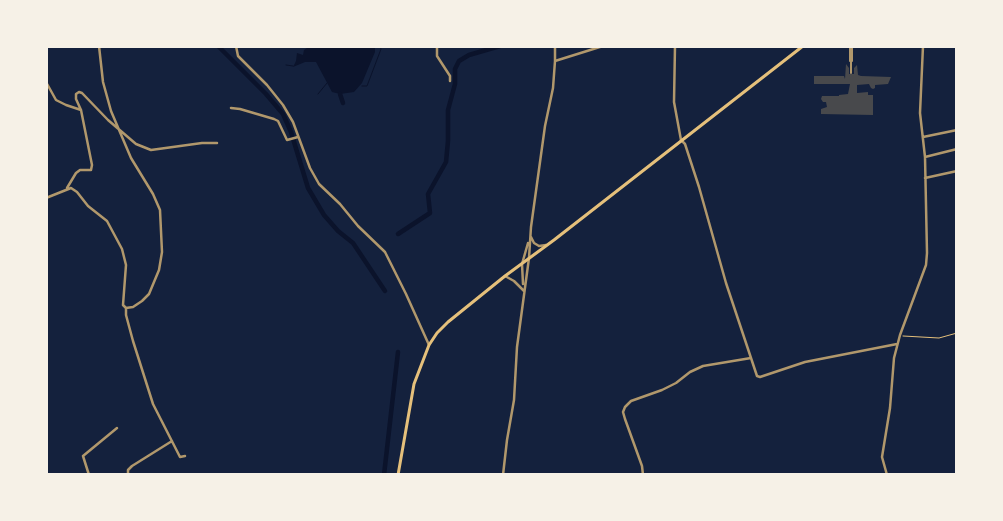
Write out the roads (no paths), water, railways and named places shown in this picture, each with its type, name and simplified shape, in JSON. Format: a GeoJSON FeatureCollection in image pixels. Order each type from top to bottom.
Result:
{"type":"FeatureCollection","features":[{"type":"Feature","properties":{"kind":"main road"},"geometry":{"type":"LineString","coordinates":[[398,475],[414,384],[428,346],[448,322],[803,46]]}},
{"type":"Feature","properties":{"kind":"street"},"geometry":{"type":"LineString","coordinates":[[99,46],[105,94],[131,158],[153,194],[160,210],[163,233],[162,252],[149,294],[133,307],[126,308]]}},
{"type":"Feature","properties":{"kind":"street"},"geometry":{"type":"LineString","coordinates":[[236,46],[238,56],[283,105],[293,122],[310,168],[319,184],[385,252],[406,294],[428,346]]}},
{"type":"Feature","properties":{"kind":"street"},"geometry":{"type":"LineString","coordinates":[[437,46],[437,56],[450,76],[450,81]]}},
{"type":"Feature","properties":{"kind":"street"},"geometry":{"type":"LineString","coordinates":[[503,475],[514,400],[517,347],[543,136],[553,88],[555,46]]}},
{"type":"Feature","properties":{"kind":"street"},"geometry":{"type":"LineString","coordinates":[[555,61],[603,46]]}},
{"type":"Feature","properties":{"kind":"street"},"geometry":{"type":"LineString","coordinates":[[675,46],[674,102],[681,140],[685,144],[702,196],[726,283],[757,376],[760,377],[805,362],[898,344]]}},
{"type":"Feature","properties":{"kind":"street"},"geometry":{"type":"LineString","coordinates":[[851,46],[851,73]]}},
{"type":"Feature","properties":{"kind":"street"},"geometry":{"type":"LineString","coordinates":[[887,475],[882,457],[890,408],[894,358],[900,335],[926,265],[925,157],[920,113],[923,47]]}},
{"type":"Feature","properties":{"kind":"street"},"geometry":{"type":"LineString","coordinates":[[46,82],[56,100],[81,110]]}},
{"type":"Feature","properties":{"kind":"street"},"geometry":{"type":"LineString","coordinates":[[46,198],[67,188],[80,170],[91,170],[92,165],[76,94],[79,92],[136,144],[151,150],[202,143],[217,143]]}},
{"type":"Feature","properties":{"kind":"street"},"geometry":{"type":"LineString","coordinates":[[231,108],[240,108],[278,121],[287,140],[297,136]]}},
{"type":"Feature","properties":{"kind":"street"},"geometry":{"type":"LineString","coordinates":[[923,137],[957,130]]}},
{"type":"Feature","properties":{"kind":"street"},"geometry":{"type":"LineString","coordinates":[[925,157],[957,149]]}},
{"type":"Feature","properties":{"kind":"street"},"geometry":{"type":"LineString","coordinates":[[925,178],[957,171]]}},
{"type":"Feature","properties":{"kind":"street"},"geometry":{"type":"LineString","coordinates":[[67,188],[77,192],[88,206],[107,221],[122,249],[126,265],[122,303],[126,308],[132,341],[154,404],[180,457],[185,456]]}},
{"type":"Feature","properties":{"kind":"street"},"geometry":{"type":"LineString","coordinates":[[530,237],[539,246],[547,245]]}},
{"type":"Feature","properties":{"kind":"street"},"geometry":{"type":"LineString","coordinates":[[524,291],[522,264],[530,237]]}},
{"type":"Feature","properties":{"kind":"street"},"geometry":{"type":"LineString","coordinates":[[505,276],[514,281],[524,291]]}},
{"type":"Feature","properties":{"kind":"street"},"geometry":{"type":"LineString","coordinates":[[643,475],[642,466],[625,420],[623,412],[625,407],[631,401],[662,390],[703,366],[751,358]]}},
{"type":"Feature","properties":{"kind":"street"},"geometry":{"type":"LineString","coordinates":[[89,475],[83,456],[116,428]]}},
{"type":"Feature","properties":{"kind":"street"},"geometry":{"type":"LineString","coordinates":[[128,475],[128,470],[132,466],[172,441]]}},
{"type":"Feature","properties":{"kind":"lane"},"geometry":{"type":"LineString","coordinates":[[923,47],[938,46]]}},
{"type":"Feature","properties":{"kind":"water"},"geometry":{"type":"Polygon","coordinates":[[[310,46],[375,46],[375,52],[362,83],[354,92],[340,94],[332,92],[316,62],[305,62],[293,67],[297,53],[303,55],[304,50],[310,46]]]}},
{"type":"Feature","properties":{"kind":"waterway"},"geometry":{"type":"LineString","coordinates":[[218,46],[266,94],[283,114],[291,132],[308,188],[324,215],[338,231],[353,243],[385,291]]}},
{"type":"Feature","properties":{"kind":"waterway"},"geometry":{"type":"LineString","coordinates":[[362,86],[367,86],[381,49],[380,46]]}},
{"type":"Feature","properties":{"kind":"waterway"},"geometry":{"type":"LineString","coordinates":[[398,234],[430,213],[428,194],[446,162],[448,110],[455,84],[455,69],[459,61],[469,55],[500,46]]}},
{"type":"Feature","properties":{"kind":"waterway"},"geometry":{"type":"LineString","coordinates":[[286,65],[293,66]]}},
{"type":"Feature","properties":{"kind":"waterway"},"geometry":{"type":"LineString","coordinates":[[318,94],[327,83]]}},
{"type":"Feature","properties":{"kind":"waterway"},"geometry":{"type":"LineString","coordinates":[[340,94],[343,103]]}},
{"type":"Feature","properties":{"kind":"waterway"},"geometry":{"type":"LineString","coordinates":[[384,475],[398,352]]}}]}
